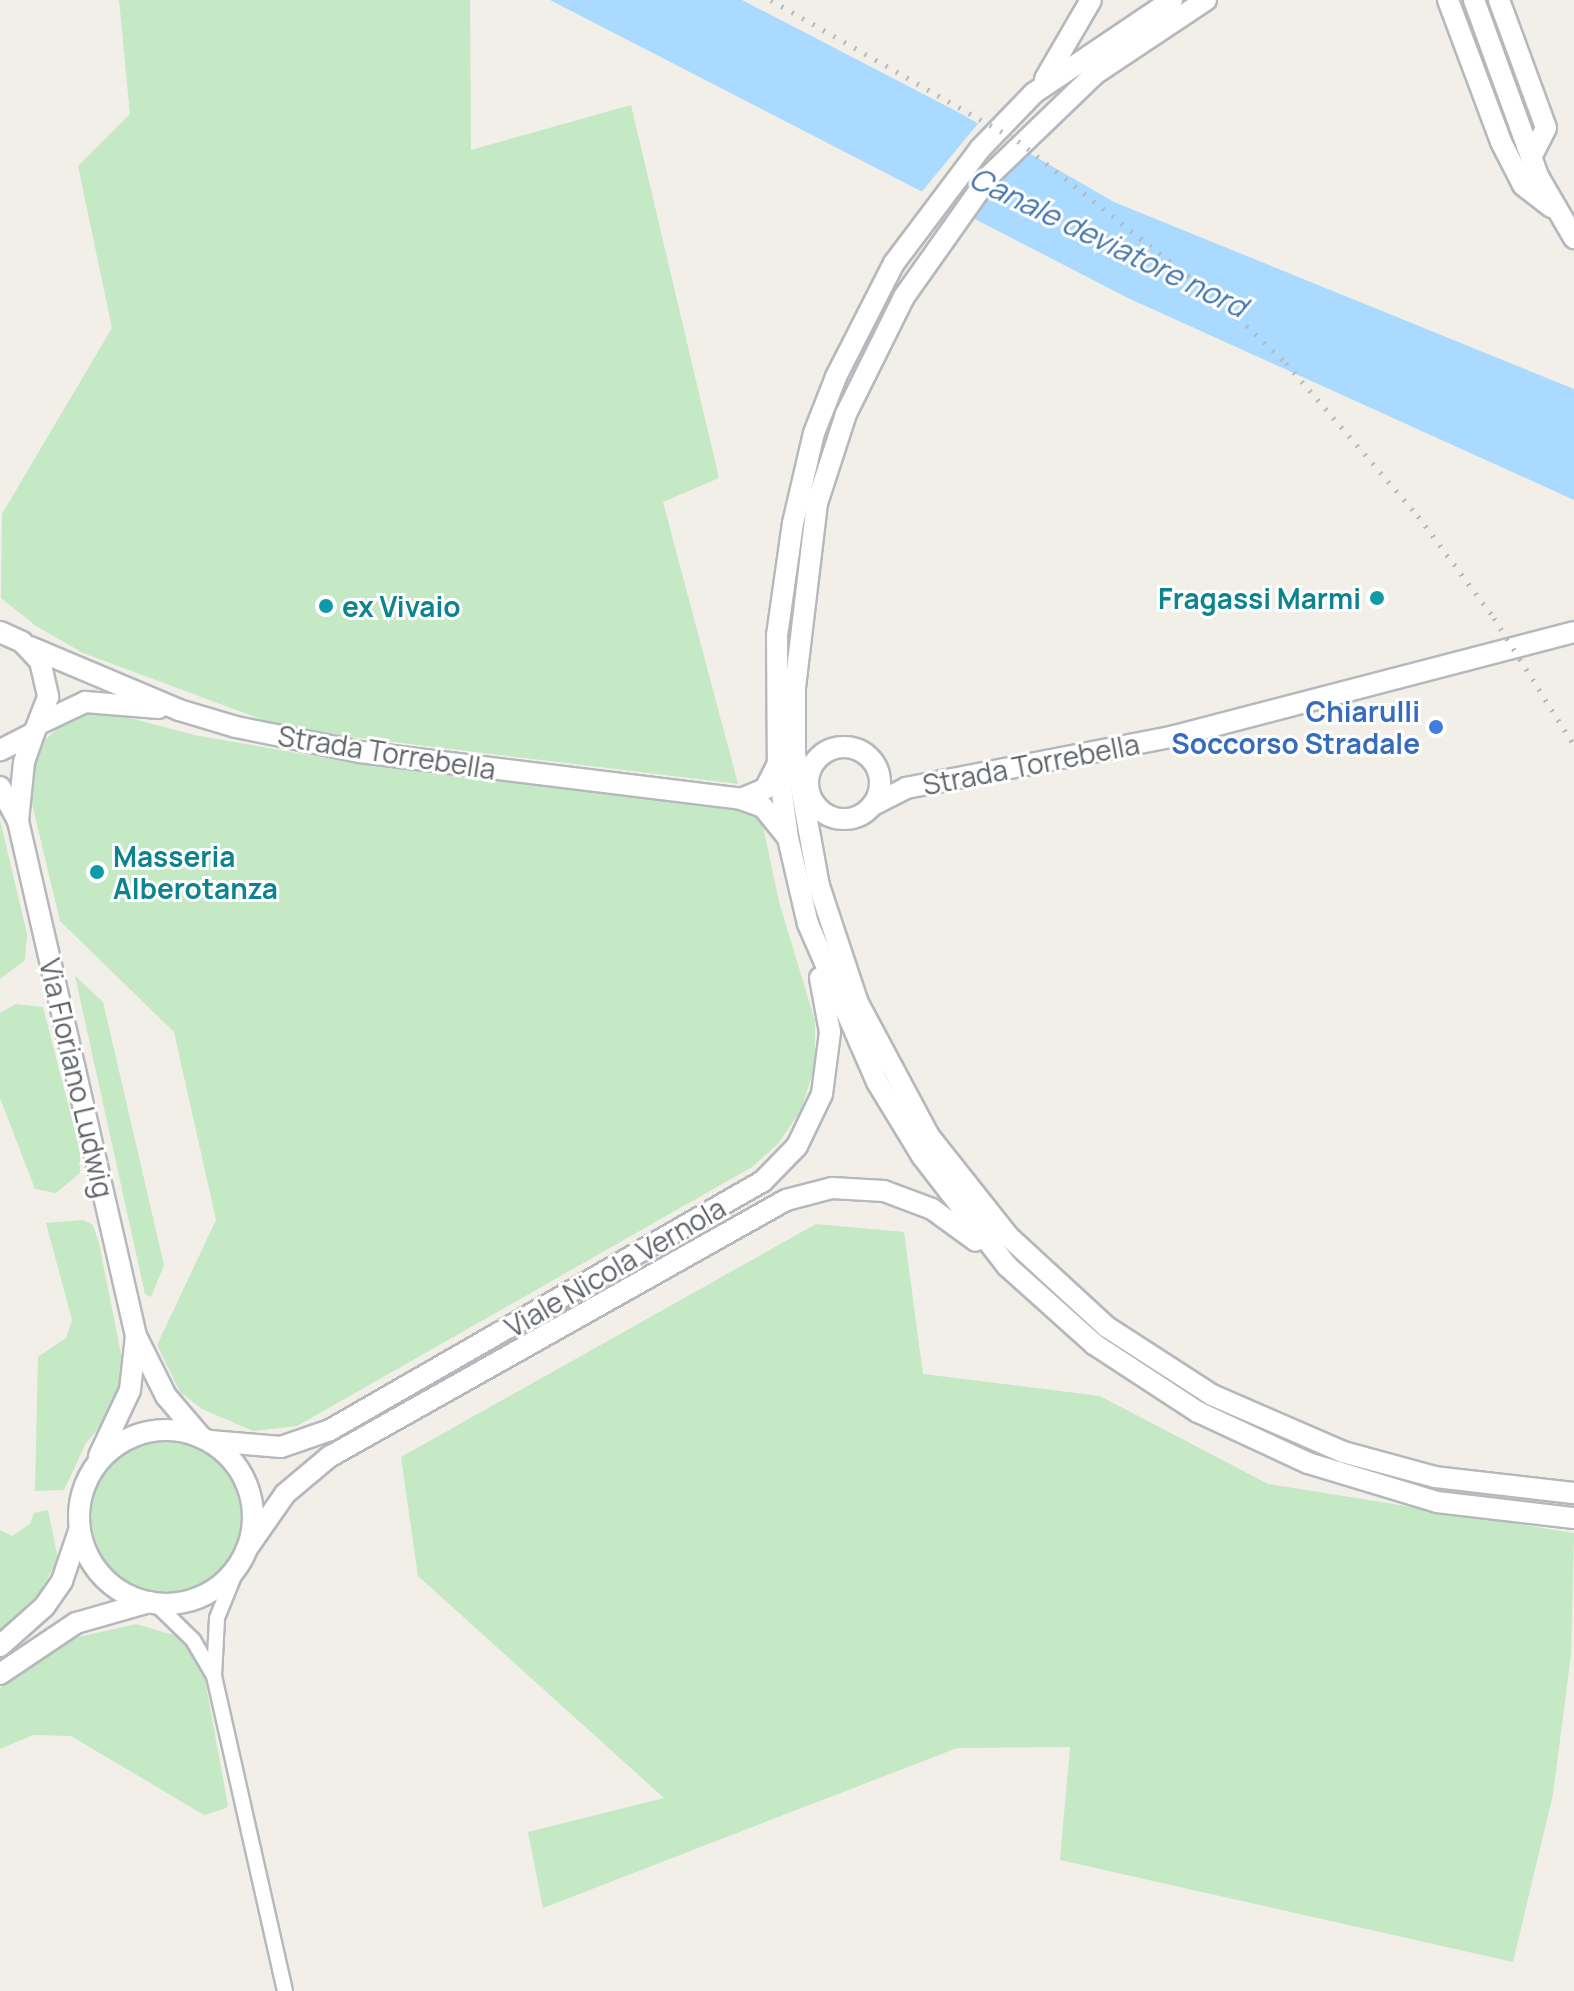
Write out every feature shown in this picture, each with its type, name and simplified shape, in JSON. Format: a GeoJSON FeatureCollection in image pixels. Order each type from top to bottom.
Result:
{"type":"FeatureCollection","features":[{"type":"Feature","properties":{"kind":"main road"},"geometry":{"type":"LineString","coordinates":[[1091,0],[1061,58],[1034,93],[953,181],[869,308],[854,336],[814,433],[791,537],[777,636],[788,838],[808,924],[852,1032],[894,1113],[1007,1266],[1057,1315],[1145,1381],[1256,1442],[1378,1487],[1437,1502],[1574,1518]]}},
{"type":"Feature","properties":{"kind":"main road"},"geometry":{"type":"LineString","coordinates":[[1034,93],[1172,0]]}},
{"type":"Feature","properties":{"kind":"main road"},"geometry":{"type":"LineString","coordinates":[[1206,0],[1137,43],[1052,110],[967,204],[895,312],[846,414],[817,503],[802,598],[786,759],[806,819],[843,964],[897,1084],[954,1171],[1049,1278],[1164,1367],[1281,1428],[1435,1477],[1574,1493]]}},
{"type":"Feature","properties":{"kind":"main road"},"geometry":{"type":"LineString","coordinates":[[1448,0],[1501,142],[1523,185],[1553,207]]}},
{"type":"Feature","properties":{"kind":"main road"},"geometry":{"type":"LineString","coordinates":[[1474,0],[1553,207],[1574,238]]}},
{"type":"Feature","properties":{"kind":"main road"},"geometry":{"type":"LineString","coordinates":[[1499,0],[1546,128],[1532,155]]}},
{"type":"Feature","properties":{"kind":"main road"},"geometry":{"type":"LineString","coordinates":[[808,468],[846,414],[854,336]]}},
{"type":"Feature","properties":{"kind":"main road","name":"Strada Torrebella"},"geometry":{"type":"LineString","coordinates":[[906,788],[879,772],[866,753],[843,747],[814,763],[808,790],[822,813],[844,820],[906,788],[1171,737],[1574,632]]}},
{"type":"Feature","properties":{"kind":"main road"},"geometry":{"type":"LineString","coordinates":[[11,635],[179,710]]}},
{"type":"Feature","properties":{"kind":"main road"},"geometry":{"type":"LineString","coordinates":[[11,635],[47,679],[37,728],[24,762],[18,821]]}},
{"type":"Feature","properties":{"kind":"main road"},"geometry":{"type":"LineString","coordinates":[[0,750],[85,702],[179,710]]}},
{"type":"Feature","properties":{"kind":"main road","name":"Strada Torrebella"},"geometry":{"type":"LineString","coordinates":[[179,710],[360,752],[741,799]]}},
{"type":"Feature","properties":{"kind":"main road"},"geometry":{"type":"LineString","coordinates":[[786,759],[808,790],[806,819]]}},
{"type":"Feature","properties":{"kind":"main road"},"geometry":{"type":"LineString","coordinates":[[741,799],[765,789],[786,759]]}},
{"type":"Feature","properties":{"kind":"main road","name":"Strada Torrebella"},"geometry":{"type":"LineString","coordinates":[[875,804],[879,772]]}},
{"type":"Feature","properties":{"kind":"main road"},"geometry":{"type":"LineString","coordinates":[[0,787],[18,821]]}},
{"type":"Feature","properties":{"kind":"main road"},"geometry":{"type":"LineString","coordinates":[[741,799],[763,807],[788,838]]}},
{"type":"Feature","properties":{"kind":"main road","name":"Via Floriano Ludwig"},"geometry":{"type":"LineString","coordinates":[[18,821],[136,1336]]}},
{"type":"Feature","properties":{"kind":"main road","name":"Viale Nicola Vernola"},"geometry":{"type":"LineString","coordinates":[[205,1439],[281,1447],[330,1430],[774,1173],[817,1112],[831,1053],[808,924]]}},
{"type":"Feature","properties":{"kind":"main road","name":"Viale Nicola Vernola"},"geometry":{"type":"LineString","coordinates":[[242,1558],[285,1494],[329,1457],[786,1200],[832,1188],[884,1191],[910,1199],[950,1220],[1007,1266]]}},
{"type":"Feature","properties":{"kind":"main road"},"geometry":{"type":"LineString","coordinates":[[0,1674],[76,1623],[152,1603],[202,1596],[242,1558],[252,1501],[244,1477],[166,1396],[136,1336]]}},
{"type":"Feature","properties":{"kind":"main road"},"geometry":{"type":"LineString","coordinates":[[136,1336],[127,1400],[79,1503],[79,1531],[85,1551],[103,1577],[128,1596],[152,1603]]}},
{"type":"Feature","properties":{"kind":"main road"},"geometry":{"type":"LineString","coordinates":[[96,1465],[109,1451],[143,1432],[182,1431],[205,1439]]}},
{"type":"Feature","properties":{"kind":"main road"},"geometry":{"type":"LineString","coordinates":[[1549,1492],[1574,1484]]}},
{"type":"Feature","properties":{"kind":"main road"},"geometry":{"type":"LineString","coordinates":[[0,1646],[44,1607],[62,1581],[79,1531]]}},
{"type":"Feature","properties":{"kind":"street"},"geometry":{"type":"LineString","coordinates":[[242,1558],[217,1618],[214,1676],[285,1991]]}},
{"type":"Feature","properties":{"kind":"street"},"geometry":{"type":"LineString","coordinates":[[152,1603],[193,1640],[214,1676]]}},
{"type":"Feature","properties":{"kind":"green space"},"geometry":{"type":"Polygon","coordinates":[[[119,0],[470,0],[471,150],[631,105],[719,478],[663,502],[738,784],[288,729],[83,653],[36,626],[1,598],[2,514],[112,328],[78,166],[130,114],[119,0]]]}},
{"type":"Feature","properties":{"kind":"green space"},"geometry":{"type":"Polygon","coordinates":[[[75,711],[107,712],[194,735],[343,761],[760,812],[779,902],[815,1021],[815,1066],[801,1110],[778,1144],[752,1167],[297,1426],[253,1431],[202,1409],[180,1392],[157,1345],[216,1220],[174,1032],[60,921],[27,783],[38,747],[75,711]]]}},
{"type":"Feature","properties":{"kind":"green space"},"geometry":{"type":"Polygon","coordinates":[[[0,820],[27,934],[25,960],[0,979],[0,820]]]}},
{"type":"Feature","properties":{"kind":"green space"},"geometry":{"type":"Polygon","coordinates":[[[75,976],[103,1002],[164,1265],[151,1297],[145,1294],[75,976]]]}},
{"type":"Feature","properties":{"kind":"green space"},"geometry":{"type":"Polygon","coordinates":[[[16,1004],[43,1007],[80,1151],[80,1173],[56,1193],[35,1189],[0,1098],[0,1013],[16,1004]]]}},
{"type":"Feature","properties":{"kind":"green space"},"geometry":{"type":"Polygon","coordinates":[[[83,1220],[93,1225],[99,1243],[125,1374],[120,1403],[86,1443],[64,1490],[35,1491],[38,1357],[66,1338],[72,1320],[46,1223],[83,1220]]]}},
{"type":"Feature","properties":{"kind":"green space"},"geometry":{"type":"Polygon","coordinates":[[[816,1224],[904,1232],[923,1374],[1100,1396],[1268,1484],[1574,1533],[1571,1655],[1553,1794],[1513,1962],[1060,1860],[1070,1747],[957,1748],[543,1908],[528,1832],[664,1798],[418,1576],[401,1457],[816,1224]]]}},
{"type":"Feature","properties":{"kind":"green space"},"geometry":{"type":"Polygon","coordinates":[[[166,1442],[195,1448],[220,1464],[236,1489],[242,1518],[236,1547],[220,1572],[195,1588],[166,1594],[137,1588],[112,1572],[96,1547],[90,1518],[96,1489],[112,1464],[137,1448],[166,1442]]]}},
{"type":"Feature","properties":{"kind":"green space"},"geometry":{"type":"Polygon","coordinates":[[[48,1510],[58,1559],[39,1594],[0,1630],[0,1530],[12,1536],[30,1524],[34,1513],[48,1510]]]}},
{"type":"Feature","properties":{"kind":"green space"},"geometry":{"type":"Polygon","coordinates":[[[136,1624],[177,1636],[190,1646],[204,1674],[228,1806],[224,1809],[204,1815],[71,1736],[33,1735],[0,1749],[0,1688],[74,1638],[136,1624]]]}},
{"type":"Feature","properties":{"kind":"water","name":"Canale deviatore nord"},"geometry":{"type":"Polygon","coordinates":[[[550,0],[742,0],[958,112],[1114,202],[1574,389],[1574,500],[1128,298],[550,0]]]}},
{"type":"Feature","properties":{"kind":"pier"},"geometry":{"type":"Polygon","coordinates":[[[981,120],[1030,148],[967,220],[919,195],[981,120]]]}},
{"type":"Feature","properties":{"kind":"railway"},"geometry":{"type":"LineString","coordinates":[[771,0],[1018,141],[1220,301],[1286,363],[1418,516],[1494,618],[1574,745]]}},
{"type":"Feature","properties":{"kind":"place","name":"Fragassi Marmi"},"geometry":{"type":"Point","coordinates":[1377,598]}},
{"type":"Feature","properties":{"kind":"place","name":"ex Vivaio"},"geometry":{"type":"Point","coordinates":[326,606]}},
{"type":"Feature","properties":{"kind":"place","name":"Chiarulli Soccorso Stradale"},"geometry":{"type":"Point","coordinates":[1436,727]}},
{"type":"Feature","properties":{"kind":"place","name":"Masseria Alberotanza"},"geometry":{"type":"Point","coordinates":[97,872]}}]}
